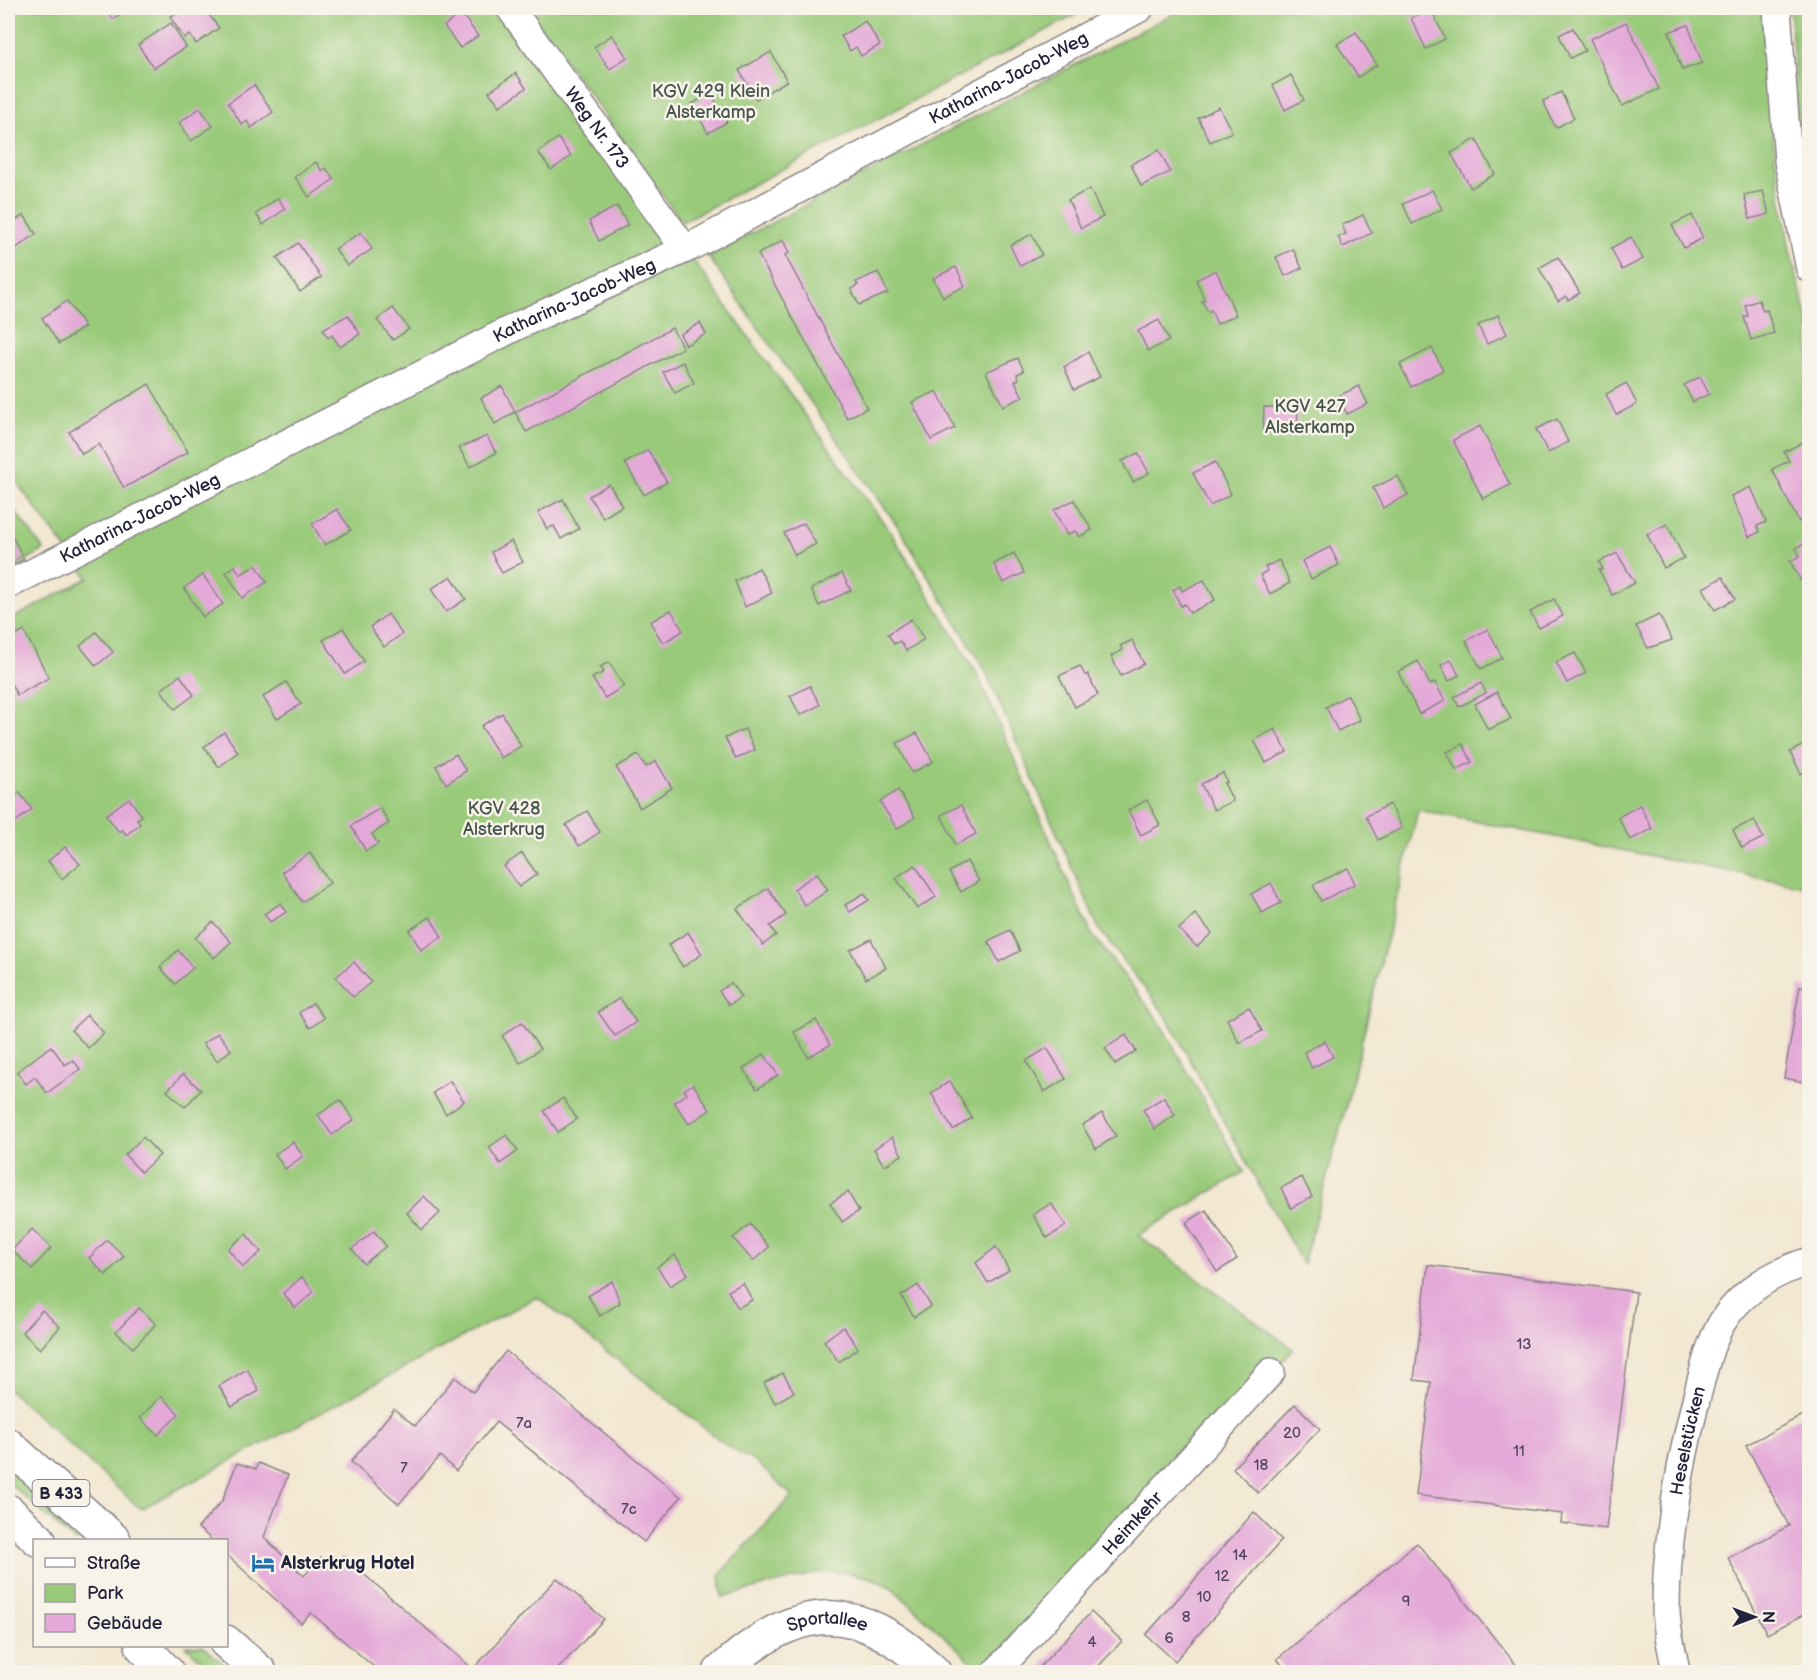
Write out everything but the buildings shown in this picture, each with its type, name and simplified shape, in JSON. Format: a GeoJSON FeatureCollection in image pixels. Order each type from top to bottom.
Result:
{"type":"FeatureCollection","features":[{"type":"Feature","properties":{"kind":"main road","name":"B 433"},"geometry":{"type":"LineString","coordinates":[[8,1445],[113,1539]]}},
{"type":"Feature","properties":{"kind":"main road","name":"B 433"},"geometry":{"type":"LineString","coordinates":[[8,1511],[38,1539]]}},
{"type":"Feature","properties":{"kind":"main road","name":"Sportallee"},"geometry":{"type":"LineString","coordinates":[[720,1672],[779,1629],[813,1618],[849,1619],[875,1627],[899,1642],[934,1672]]}},
{"type":"Feature","properties":{"kind":"main road"},"geometry":{"type":"LineString","coordinates":[[228,1644],[260,1672]]}},
{"type":"Feature","properties":{"kind":"main road"},"geometry":{"type":"LineString","coordinates":[[143,1647],[167,1672]]}},
{"type":"Feature","properties":{"kind":"street","name":"Weg Nr. 173"},"geometry":{"type":"LineString","coordinates":[[510,8],[685,249]]}},
{"type":"Feature","properties":{"kind":"street","name":"Katharina-Jacob-Weg"},"geometry":{"type":"LineString","coordinates":[[8,585],[521,324],[685,249],[1140,8]]}},
{"type":"Feature","properties":{"kind":"street"},"geometry":{"type":"LineString","coordinates":[[1777,8],[1788,161],[1809,269]]}},
{"type":"Feature","properties":{"kind":"street","name":"Heselstücken"},"geometry":{"type":"LineString","coordinates":[[1676,1672],[1666,1611],[1676,1501],[1687,1436],[1706,1359],[1726,1316],[1752,1288],[1784,1269],[1809,1261]]}},
{"type":"Feature","properties":{"kind":"street","name":"Heimkehr"},"geometry":{"type":"LineString","coordinates":[[996,1672],[1271,1372]]}},
{"type":"Feature","properties":{"kind":"green space","name":"KGV 428 Alsterkrug"},"geometry":{"type":"Polygon","coordinates":[[[8,8],[510,8],[891,533],[976,672],[1091,933],[1159,1021],[1244,1172],[1138,1235],[1293,1349],[996,1672],[983,1672],[891,1587],[868,1577],[842,1572],[821,1572],[722,1597],[720,1574],[792,1496],[757,1463],[726,1445],[537,1297],[141,1509],[8,1389],[8,621],[88,578],[8,471],[8,8]]]}},
{"type":"Feature","properties":{"kind":"green space","name":"KGV 429 Klein Alsterkamp"},"geometry":{"type":"Polygon","coordinates":[[[527,8],[1089,8],[682,222],[527,8]]]}},
{"type":"Feature","properties":{"kind":"green space","name":"KGV 427 Alsterkamp"},"geometry":{"type":"Polygon","coordinates":[[[1184,8],[1761,8],[1776,165],[1790,251],[1809,323],[1809,887],[1418,810],[1345,1110],[1303,1265],[1166,1016],[1099,929],[984,668],[899,528],[708,256],[1184,8]]]}},
{"type":"Feature","properties":{"kind":"green space"},"geometry":{"type":"Polygon","coordinates":[[[1790,8],[1809,8],[1809,211],[1800,157],[1790,8]]]}},
{"type":"Feature","properties":{"kind":"green space"},"geometry":{"type":"Polygon","coordinates":[[[8,502],[44,550],[8,571],[8,502]]]}},
{"type":"Feature","properties":{"kind":"green space"},"geometry":{"type":"Polygon","coordinates":[[[8,1468],[86,1539],[72,1539],[8,1482],[8,1468]]]}},
{"type":"Feature","properties":{"kind":"green space"},"geometry":{"type":"Polygon","coordinates":[[[187,1647],[204,1647],[233,1672],[214,1672],[187,1647]]]}},
{"type":"Feature","properties":{"kind":"place","name":"Alsterkrug Hotel"},"geometry":{"type":"Point","coordinates":[263,1563]}}]}
